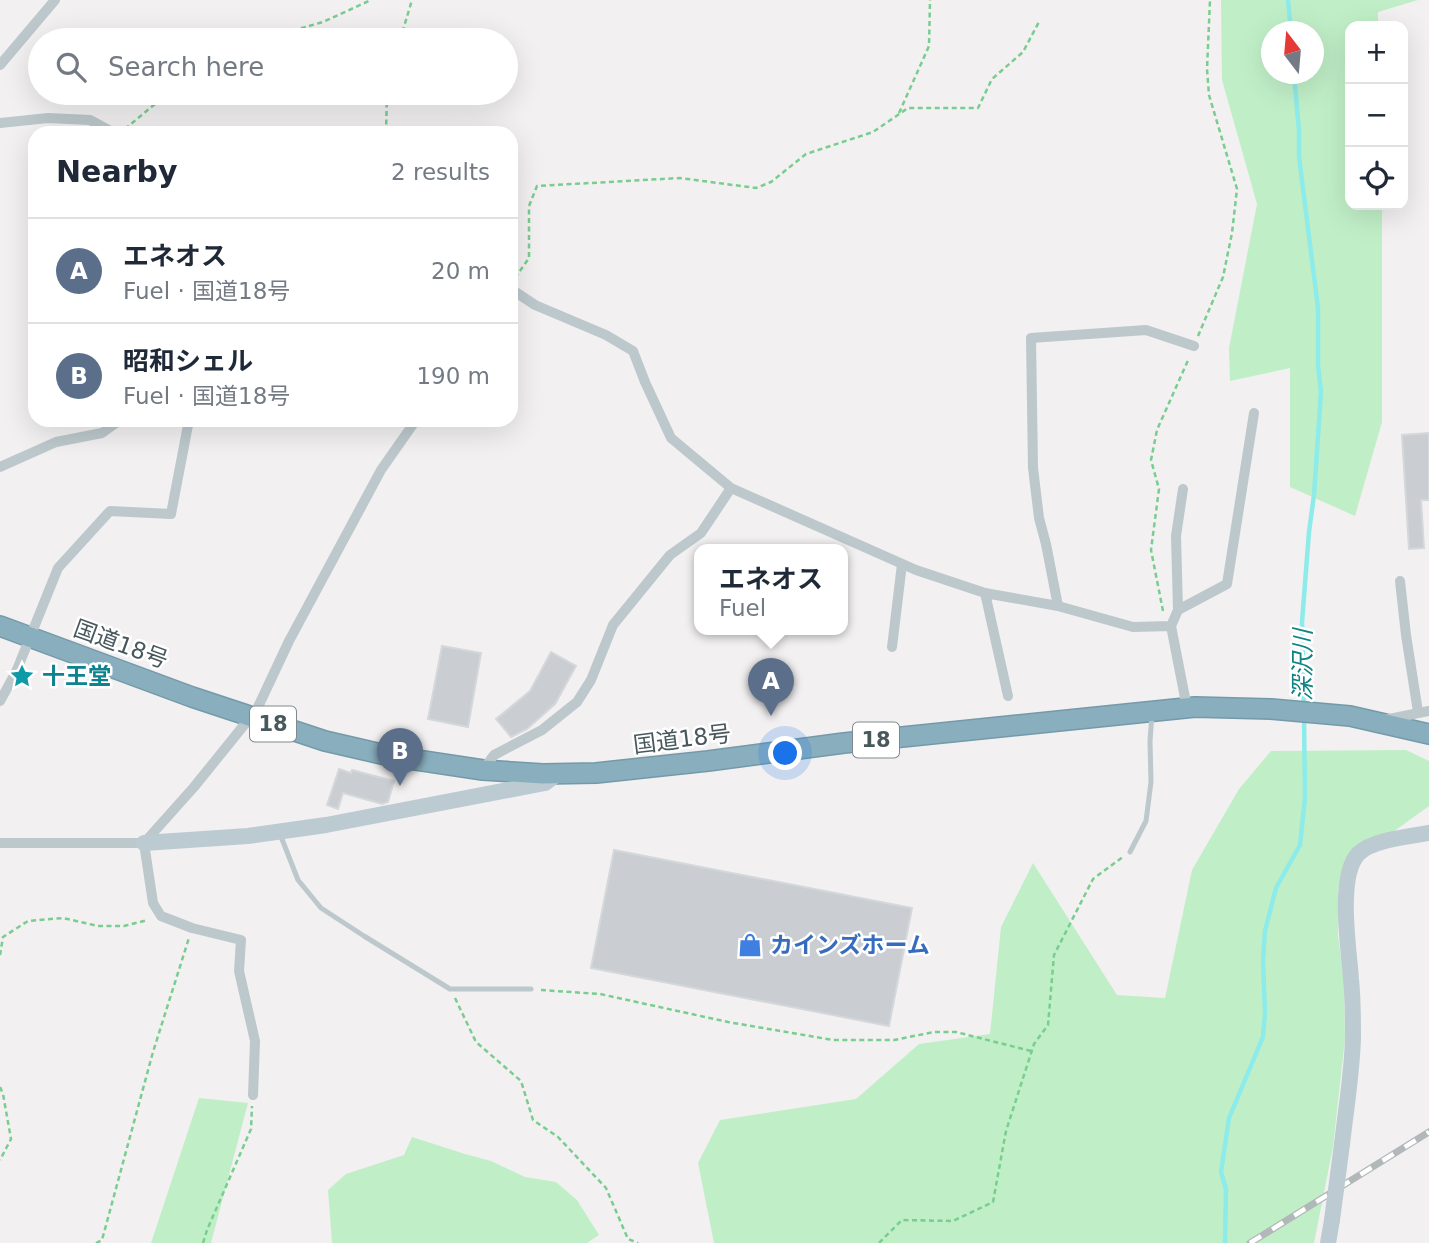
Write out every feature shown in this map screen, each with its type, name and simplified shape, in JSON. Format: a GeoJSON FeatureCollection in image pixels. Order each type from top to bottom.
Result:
{"type":"FeatureCollection","features":[{"type":"Feature","properties":{"kind":"highway","name":"国道18号"},"geometry":{"type":"LineString","coordinates":[[0,625],[252,718],[358,749],[483,770],[558,774],[610,772],[844,743],[1191,707],[1271,709],[1350,716],[1429,734]]}},
{"type":"Feature","properties":{"kind":"street"},"geometry":{"type":"LineString","coordinates":[[31,28],[55,0]]}},
{"type":"Feature","properties":{"kind":"street"},"geometry":{"type":"LineString","coordinates":[[0,65],[28,32]]}},
{"type":"Feature","properties":{"kind":"street"},"geometry":{"type":"LineString","coordinates":[[0,123],[48,118],[90,120],[101,126]]}},
{"type":"Feature","properties":{"kind":"street"},"geometry":{"type":"LineString","coordinates":[[518,294],[535,305],[606,334],[633,351],[671,438],[731,488],[916,570],[985,593],[1058,606],[1133,627],[1171,626]]}},
{"type":"Feature","properties":{"kind":"street"},"geometry":{"type":"LineString","coordinates":[[1058,606],[1038,518],[1033,468],[1031,338],[1146,330],[1194,346]]}},
{"type":"Feature","properties":{"kind":"street"},"geometry":{"type":"LineString","coordinates":[[1178,610],[1227,584],[1255,413]]}},
{"type":"Feature","properties":{"kind":"street"},"geometry":{"type":"LineString","coordinates":[[0,467],[56,442],[102,433],[110,427]]}},
{"type":"Feature","properties":{"kind":"street"},"geometry":{"type":"LineString","coordinates":[[0,701],[16,672],[58,568],[110,511],[171,514],[188,427]]}},
{"type":"Feature","properties":{"kind":"street"},"geometry":{"type":"LineString","coordinates":[[144,843],[252,718],[289,641],[381,470],[411,427]]}},
{"type":"Feature","properties":{"kind":"street"},"geometry":{"type":"LineString","coordinates":[[467,798],[473,794],[483,770],[494,755],[542,730],[577,702],[592,680],[613,625],[670,555],[701,533],[731,488]]}},
{"type":"Feature","properties":{"kind":"street"},"geometry":{"type":"LineString","coordinates":[[1183,489],[1176,536],[1178,610],[1171,626],[1191,707]]}},
{"type":"Feature","properties":{"kind":"street"},"geometry":{"type":"LineString","coordinates":[[892,647],[902,564]]}},
{"type":"Feature","properties":{"kind":"street"},"geometry":{"type":"LineString","coordinates":[[1375,722],[1424,712],[1406,635],[1401,581]]}},
{"type":"Feature","properties":{"kind":"street"},"geometry":{"type":"LineString","coordinates":[[985,593],[1008,696]]}},
{"type":"Feature","properties":{"kind":"street"},"geometry":{"type":"LineString","coordinates":[[0,843],[144,843],[248,836],[326,825],[545,783],[558,774]]}},
{"type":"Feature","properties":{"kind":"street"},"geometry":{"type":"LineString","coordinates":[[1328,1243],[1353,1039],[1346,936],[1346,890],[1351,868],[1357,855],[1364,849],[1394,839],[1429,833]]}},
{"type":"Feature","properties":{"kind":"street"},"geometry":{"type":"LineString","coordinates":[[144,843],[153,903],[161,916],[192,928],[241,940],[239,971],[255,1041],[253,1095]]}},
{"type":"Feature","properties":{"kind":"lane"},"geometry":{"type":"LineString","coordinates":[[1130,852],[1146,821],[1151,782],[1152,711]]}},
{"type":"Feature","properties":{"kind":"lane"},"geometry":{"type":"LineString","coordinates":[[279,832],[298,880],[321,908],[450,989],[531,989]]}},
{"type":"Feature","properties":{"kind":"path"},"geometry":{"type":"LineString","coordinates":[[302,28],[323,22],[371,0]]}},
{"type":"Feature","properties":{"kind":"path"},"geometry":{"type":"LineString","coordinates":[[404,28],[412,0]]}},
{"type":"Feature","properties":{"kind":"path"},"geometry":{"type":"LineString","coordinates":[[898,115],[929,46],[930,0]]}},
{"type":"Feature","properties":{"kind":"path"},"geometry":{"type":"LineString","coordinates":[[1171,626],[1162,608],[1151,550],[1159,489],[1151,460],[1157,430],[1223,277],[1237,189],[1209,95],[1207,69],[1210,0]]}},
{"type":"Feature","properties":{"kind":"path"},"geometry":{"type":"LineString","coordinates":[[518,274],[529,258],[529,206],[537,186],[680,178],[756,188],[771,182],[806,154],[873,132],[908,108],[978,108],[992,79],[1023,52],[1040,20]]}},
{"type":"Feature","properties":{"kind":"path"},"geometry":{"type":"LineString","coordinates":[[128,126],[154,105]]}},
{"type":"Feature","properties":{"kind":"path"},"geometry":{"type":"LineString","coordinates":[[386,126],[387,105]]}},
{"type":"Feature","properties":{"kind":"path"},"geometry":{"type":"LineString","coordinates":[[879,1243],[901,1220],[953,1221],[993,1202],[1006,1130],[1034,1044],[1048,1025],[1054,955],[1093,879],[1130,852]]}},
{"type":"Feature","properties":{"kind":"path"},"geometry":{"type":"LineString","coordinates":[[0,955],[3,937],[28,920],[63,918],[98,926],[124,926],[161,916]]}},
{"type":"Feature","properties":{"kind":"path"},"geometry":{"type":"LineString","coordinates":[[96,1243],[102,1240],[153,1052],[192,928]]}},
{"type":"Feature","properties":{"kind":"path"},"geometry":{"type":"LineString","coordinates":[[450,989],[476,1042],[522,1081],[533,1120],[558,1138],[606,1188],[628,1239],[638,1243]]}},
{"type":"Feature","properties":{"kind":"path"},"geometry":{"type":"LineString","coordinates":[[531,989],[600,994],[728,1022],[833,1040],[894,1040],[934,1032],[956,1032],[1032,1051]]}},
{"type":"Feature","properties":{"kind":"path"},"geometry":{"type":"LineString","coordinates":[[0,1087],[11,1139],[0,1160]]}},
{"type":"Feature","properties":{"kind":"path"},"geometry":{"type":"LineString","coordinates":[[203,1243],[251,1129],[253,1095]]}},
{"type":"Feature","properties":{"kind":"green space"},"geometry":{"type":"Polygon","coordinates":[[[1221,0],[1418,0],[1378,12],[1378,21],[1345,21],[1345,210],[1382,210],[1382,422],[1355,516],[1290,487],[1290,368],[1230,381],[1229,348],[1257,204],[1222,80],[1221,0]]]}},
{"type":"Feature","properties":{"kind":"green space"},"geometry":{"type":"Polygon","coordinates":[[[1406,750],[1429,761],[1429,806],[1393,832],[1360,843],[1351,851],[1338,889],[1338,935],[1344,982],[1345,1039],[1333,1147],[1314,1243],[714,1243],[698,1163],[720,1120],[856,1099],[919,1044],[990,1034],[1001,927],[1033,863],[1117,995],[1165,998],[1192,870],[1239,789],[1271,751],[1406,750]]]}},
{"type":"Feature","properties":{"kind":"green space"},"geometry":{"type":"Polygon","coordinates":[[[199,1098],[248,1103],[211,1243],[151,1243],[199,1098]]]}},
{"type":"Feature","properties":{"kind":"green space"},"geometry":{"type":"Polygon","coordinates":[[[412,1137],[491,1161],[525,1177],[556,1182],[577,1200],[599,1235],[587,1243],[332,1243],[328,1190],[346,1174],[404,1155],[412,1137]]]}},
{"type":"Feature","properties":{"kind":"building"},"geometry":{"type":"Polygon","coordinates":[[[1429,433],[1429,500],[1421,500],[1424,548],[1409,549],[1402,435],[1429,433]]]}},
{"type":"Feature","properties":{"kind":"building"},"geometry":{"type":"Polygon","coordinates":[[[442,646],[481,653],[468,727],[428,719],[442,646]]]}},
{"type":"Feature","properties":{"kind":"building"},"geometry":{"type":"Polygon","coordinates":[[[551,652],[576,666],[555,704],[527,729],[511,737],[496,719],[530,691],[551,652]]]}},
{"type":"Feature","properties":{"kind":"building"},"geometry":{"type":"Polygon","coordinates":[[[339,769],[394,781],[388,802],[382,804],[343,793],[338,809],[327,805],[339,769]]]}},
{"type":"Feature","properties":{"kind":"building","name":"カインズホーム"},"geometry":{"type":"Polygon","coordinates":[[[614,850],[912,908],[889,1026],[591,968],[614,850]]]}},
{"type":"Feature","properties":{"kind":"waterway","name":"深沢川"},"geometry":{"type":"LineString","coordinates":[[1288,0],[1290,21]]}},
{"type":"Feature","properties":{"kind":"waterway","name":"深沢川"},"geometry":{"type":"LineString","coordinates":[[1295,84],[1299,157],[1318,308],[1321,392],[1302,622],[1304,705]]}},
{"type":"Feature","properties":{"kind":"waterway","name":"深沢川"},"geometry":{"type":"LineString","coordinates":[[1225,1243],[1226,1189],[1221,1172],[1229,1118],[1263,1037],[1265,931],[1276,888],[1300,845],[1305,797],[1304,717]]}},
{"type":"Feature","properties":{"kind":"railway"},"geometry":{"type":"LineString","coordinates":[[1250,1243],[1429,1132]]}},
{"type":"Feature","properties":{"kind":"place","name":"十王堂"},"geometry":{"type":"Point","coordinates":[22,676]}},
{"type":"Feature","properties":{"kind":"place","name":"エネオス"},"geometry":{"type":"Point","coordinates":[771,716]}},
{"type":"Feature","properties":{"kind":"place","name":"昭和シェル"},"geometry":{"type":"Point","coordinates":[400,786]}},
{"type":"Feature","properties":{"kind":"place","name":"カインズホーム"},"geometry":{"type":"Point","coordinates":[750,945]}}]}
